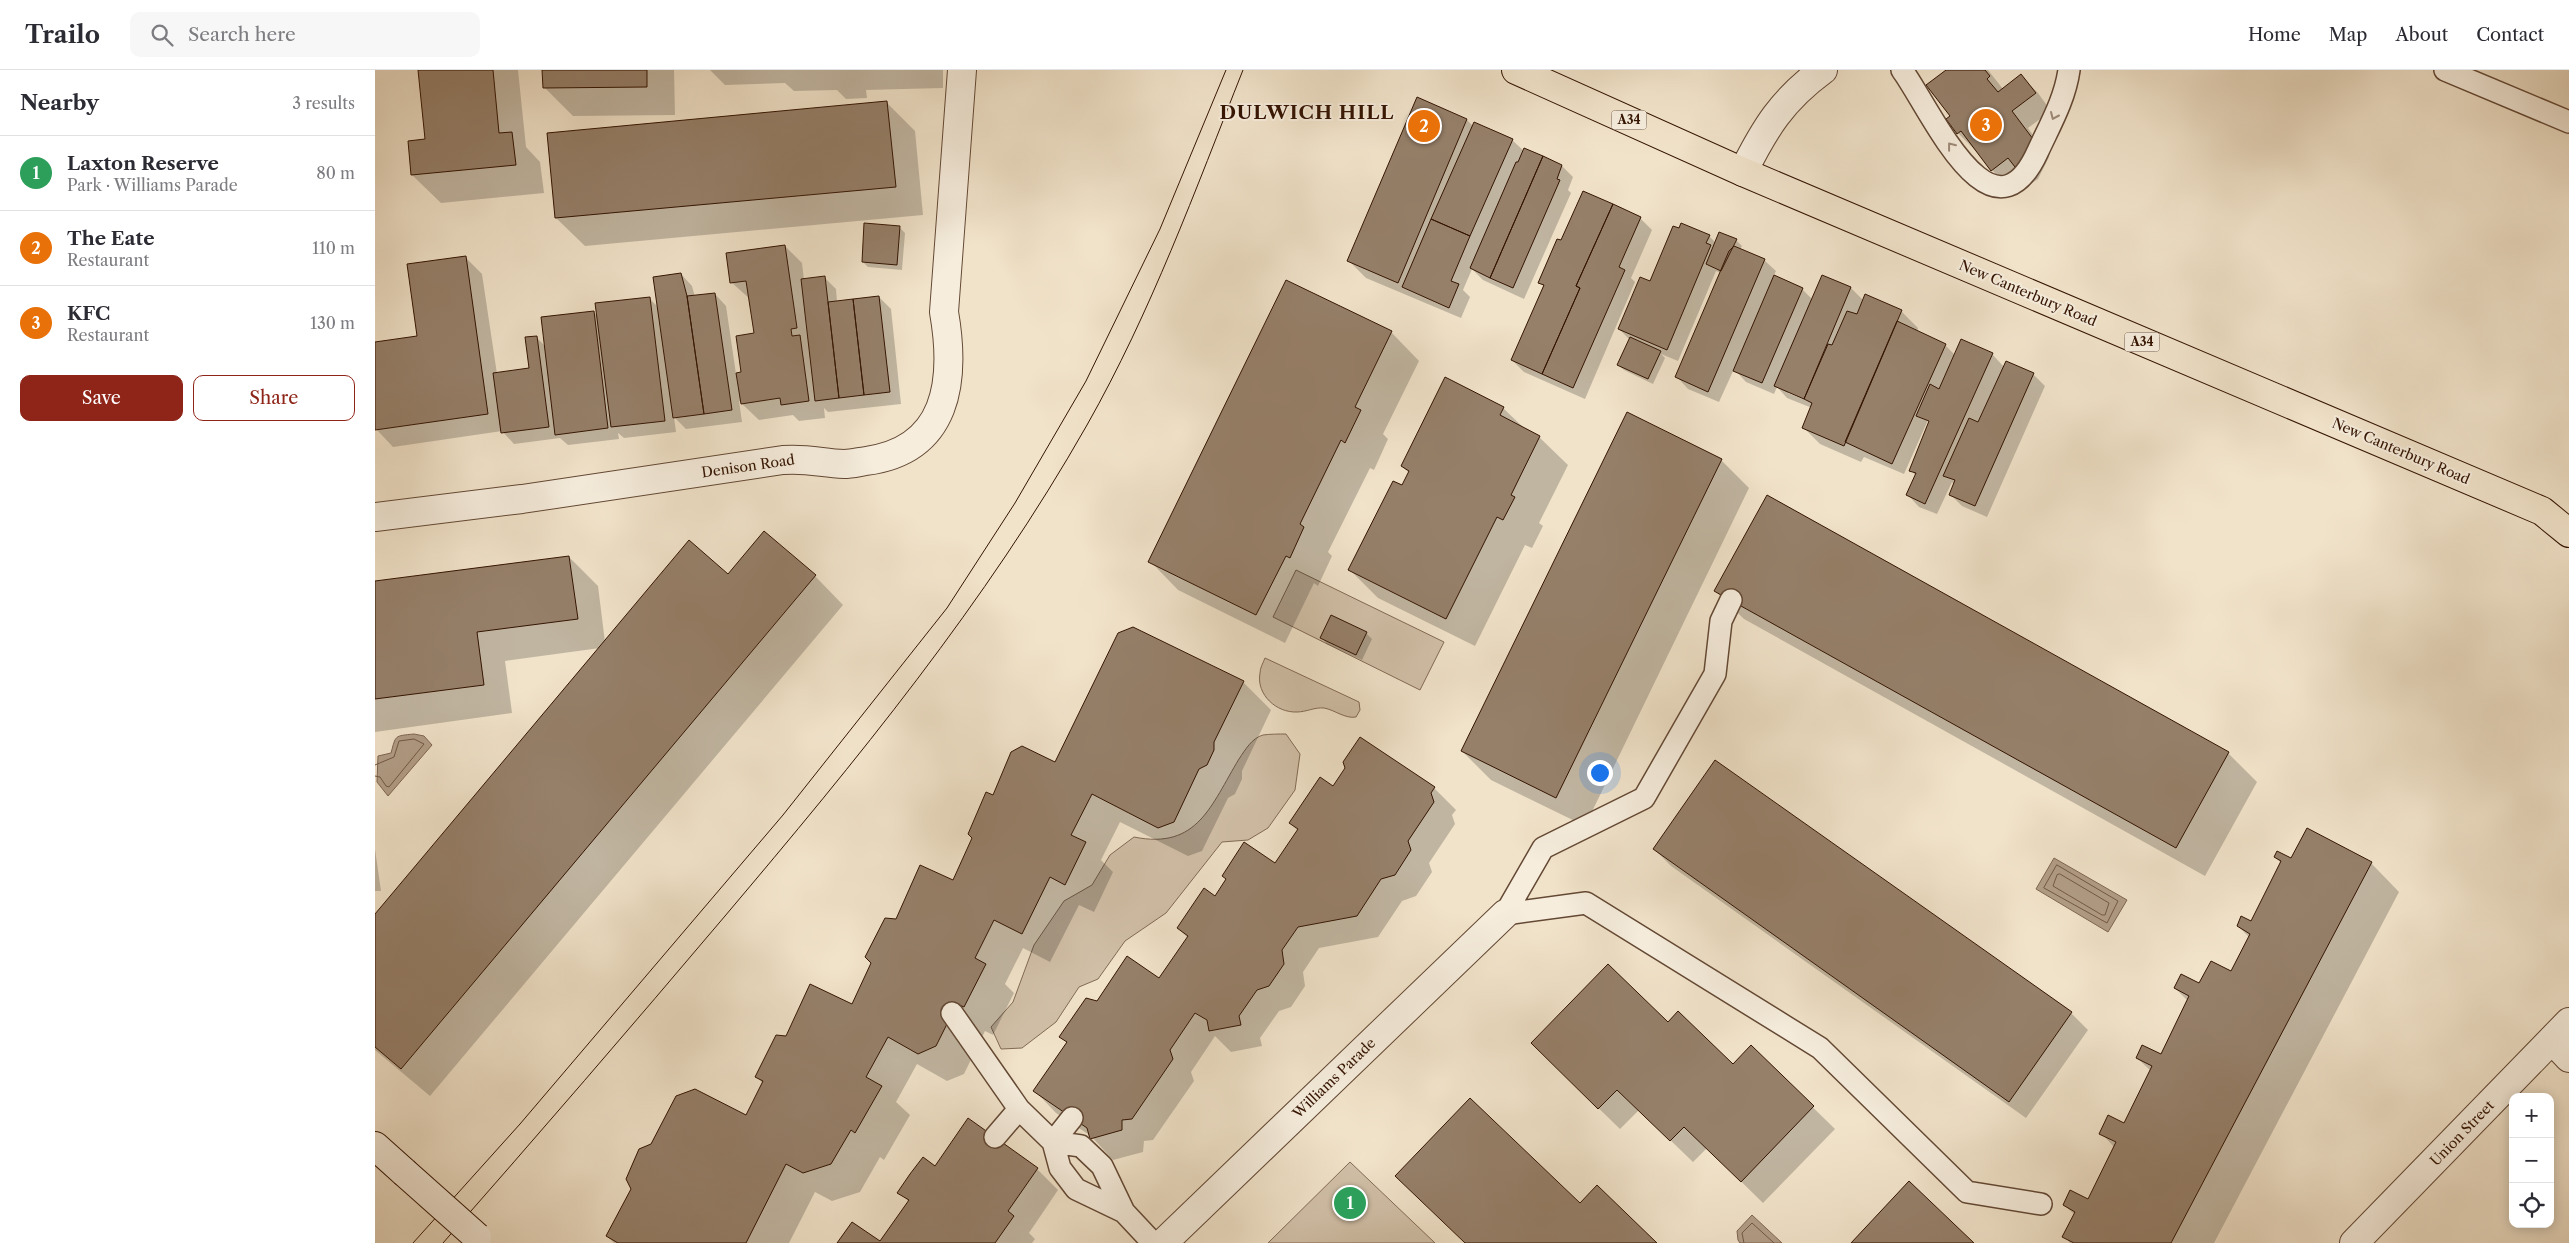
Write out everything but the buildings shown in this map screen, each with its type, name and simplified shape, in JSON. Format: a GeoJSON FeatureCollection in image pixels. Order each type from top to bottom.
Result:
{"type":"FeatureCollection","features":[{"type":"Feature","properties":{"kind":"highway","name":"New Canterbury Road"},"geometry":{"type":"LineString","coordinates":[[1516,70],[1743,172],[2542,511],[2569,533]]}},
{"type":"Feature","properties":{"kind":"highway","name":"New Canterbury Road"},"geometry":{"type":"LineString","coordinates":[[2542,511],[2569,512]]}},
{"type":"Feature","properties":{"kind":"street","name":"Denison Road"},"geometry":{"type":"LineString","coordinates":[[375,517],[522,499],[783,460],[804,458],[844,464],[879,459],[903,452],[923,438],[937,418],[945,394],[949,342],[944,312],[962,70]]}},
{"type":"Feature","properties":{"kind":"street"},"geometry":{"type":"LineString","coordinates":[[1743,172],[1769,122],[1795,94],[1823,70]]}},
{"type":"Feature","properties":{"kind":"street","name":"Williams Parade"},"geometry":{"type":"LineString","coordinates":[[1163,1243],[1505,914]]}},
{"type":"Feature","properties":{"kind":"street","name":"Union Street"},"geometry":{"type":"LineString","coordinates":[[2354,1243],[2563,1040]]}},
{"type":"Feature","properties":{"kind":"street"},"geometry":{"type":"LineString","coordinates":[[375,1146],[480,1240]]}},
{"type":"Feature","properties":{"kind":"lane"},"geometry":{"type":"LineString","coordinates":[[1901,70],[1920,96],[1933,122],[1974,176],[1991,186],[2007,188],[2021,180],[2030,168],[2067,87],[2069,70]]}},
{"type":"Feature","properties":{"kind":"lane"},"geometry":{"type":"LineString","coordinates":[[2445,70],[2569,122]]}},
{"type":"Feature","properties":{"kind":"lane"},"geometry":{"type":"LineString","coordinates":[[1505,914],[1543,848],[1643,798],[1715,674],[1721,621],[1731,600]]}},
{"type":"Feature","properties":{"kind":"lane"},"geometry":{"type":"LineString","coordinates":[[1505,914],[1586,903],[1820,1048],[1967,1192],[2041,1204]]}},
{"type":"Feature","properties":{"kind":"lane"},"geometry":{"type":"LineString","coordinates":[[952,1013],[1019,1109],[1053,1142],[1060,1168],[1076,1189],[1124,1212]]}},
{"type":"Feature","properties":{"kind":"lane"},"geometry":{"type":"LineString","coordinates":[[995,1137],[1019,1109]]}},
{"type":"Feature","properties":{"kind":"lane"},"geometry":{"type":"LineString","coordinates":[[1053,1142],[1072,1118]]}},
{"type":"Feature","properties":{"kind":"lane"},"geometry":{"type":"LineString","coordinates":[[1053,1142],[1081,1146],[1102,1166],[1124,1212],[1153,1243]]}},
{"type":"Feature","properties":{"kind":"shaded area"},"geometry":{"type":"Polygon","coordinates":[[[1296,570],[1444,642],[1420,690],[1273,617],[1296,570]]]}},
{"type":"Feature","properties":{"kind":"shaded area"},"geometry":{"type":"Polygon","coordinates":[[[1265,658],[1359,702],[1360,710],[1356,717],[1348,717],[1324,708],[1290,712],[1275,706],[1261,689],[1261,669],[1265,658]]]}},
{"type":"Feature","properties":{"kind":"shaded area"},"geometry":{"type":"Polygon","coordinates":[[[1286,734],[1300,754],[1295,790],[1268,828],[1248,840],[1222,842],[1166,913],[1125,941],[1098,979],[1079,987],[1056,1022],[1022,1048],[1001,1049],[991,1027],[1013,1002],[1034,945],[1064,901],[1092,885],[1110,855],[1134,837],[1156,839],[1173,837],[1188,830],[1200,820],[1210,807],[1246,748],[1252,742],[1263,735],[1286,734]]]}},
{"type":"Feature","properties":{"kind":"shaded area"},"geometry":{"type":"Polygon","coordinates":[[[1350,1162],[1435,1243],[1268,1243],[1350,1162]]]}},
{"type":"Feature","properties":{"kind":"water"},"geometry":{"type":"Polygon","coordinates":[[[414,734],[424,736],[432,745],[388,796],[377,782],[378,756],[391,753],[395,740],[399,736],[414,734]]]}},
{"type":"Feature","properties":{"kind":"water"},"geometry":{"type":"Polygon","coordinates":[[[2054,858],[2127,900],[2108,932],[2036,889],[2054,858]]]}},
{"type":"Feature","properties":{"kind":"water"},"geometry":{"type":"Polygon","coordinates":[[[1752,1215],[1782,1243],[1740,1243],[1737,1231],[1752,1215]]]}},
{"type":"Feature","properties":{"kind":"tram line"},"geometry":{"type":"LineString","coordinates":[[413,1243],[520,1124],[783,815],[947,608],[1015,503],[1086,381],[1160,229],[1226,70]]}},
{"type":"Feature","properties":{"kind":"tram line"},"geometry":{"type":"LineString","coordinates":[[443,1243],[655,998],[823,799],[963,618],[1006,555],[1048,491],[1087,425],[1132,339],[1171,250],[1243,70]]}},
{"type":"Feature","properties":{"kind":"place","name":"KFC"},"geometry":{"type":"Point","coordinates":[1986,125]}},
{"type":"Feature","properties":{"kind":"place","name":"The Eate"},"geometry":{"type":"Point","coordinates":[1424,126]}},
{"type":"Feature","properties":{"kind":"place","name":"Laxton Reserve"},"geometry":{"type":"Point","coordinates":[1350,1203]}},
{"type":"Feature","properties":{"kind":"district","name":"DULWICH HILL"},"geometry":{"type":"Point","coordinates":[1307,112]}}]}
